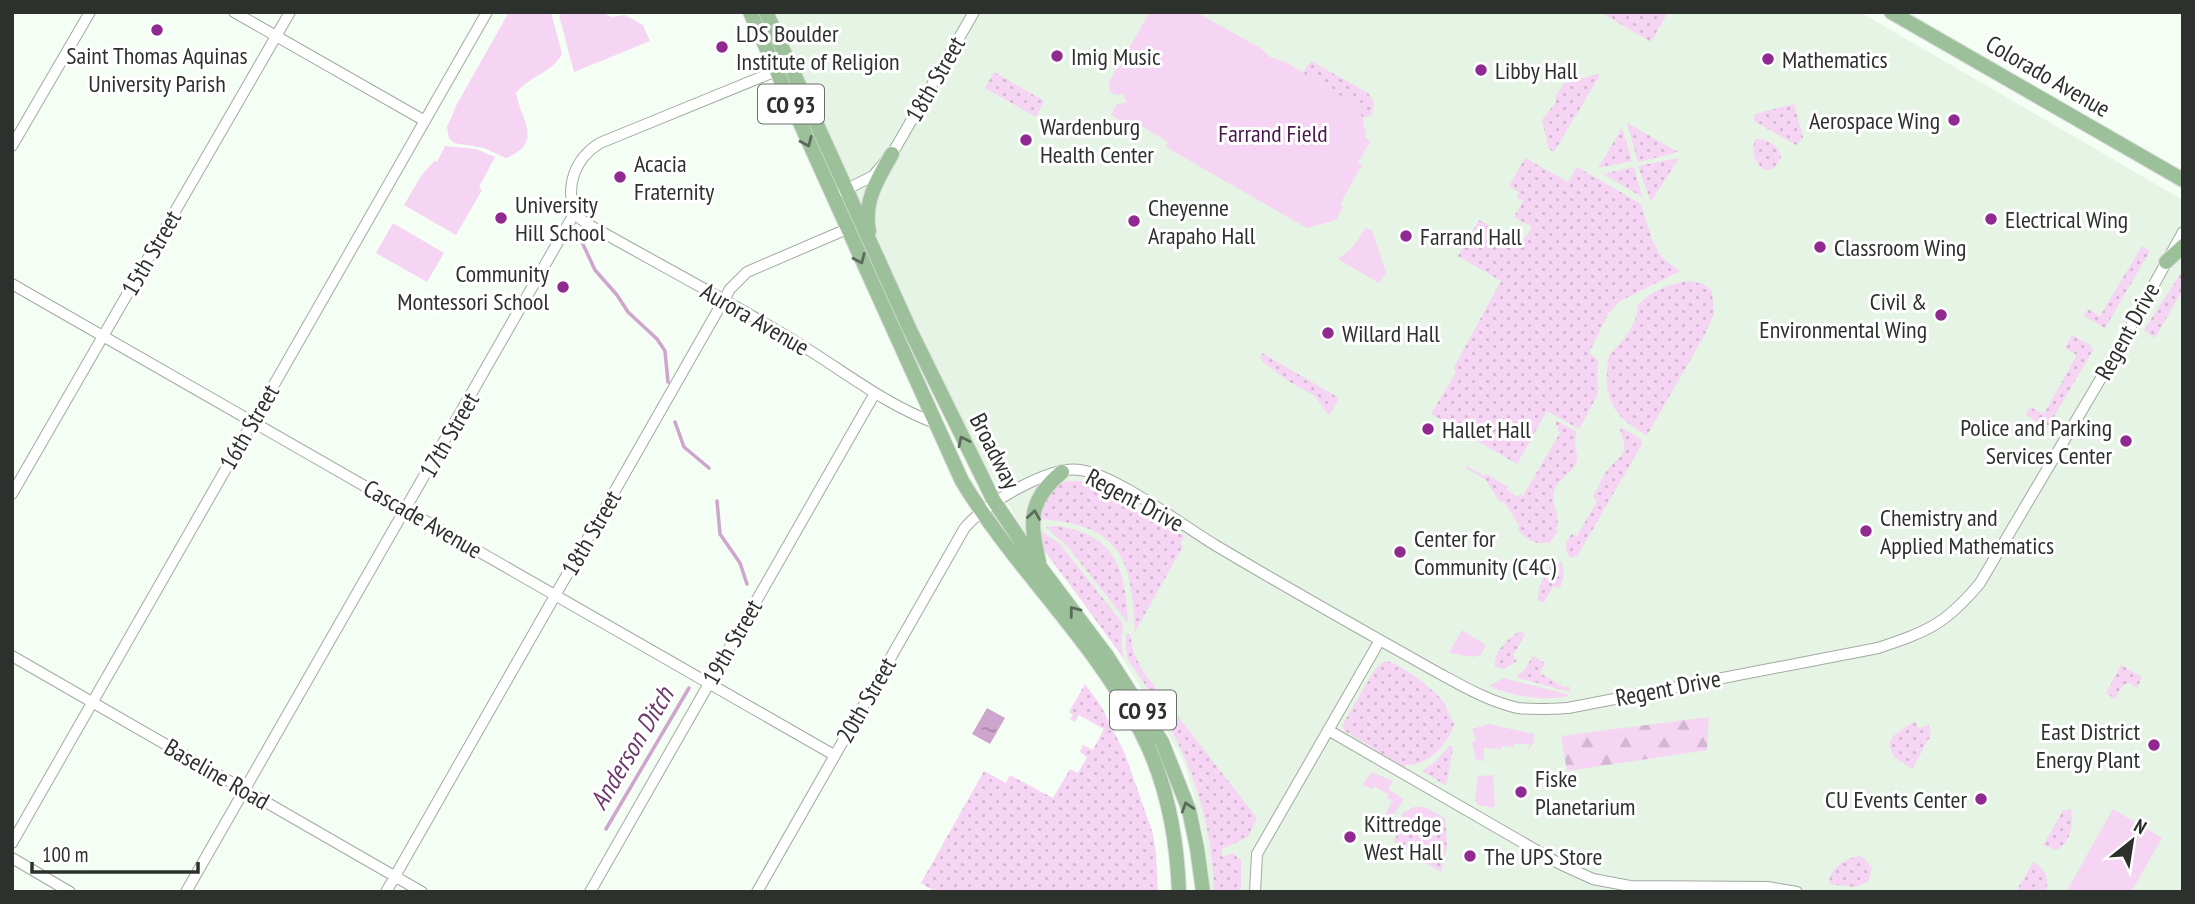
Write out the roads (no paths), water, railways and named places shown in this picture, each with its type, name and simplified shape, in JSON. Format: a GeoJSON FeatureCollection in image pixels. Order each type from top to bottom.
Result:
{"type":"FeatureCollection","features":[{"type":"Feature","properties":{"kind":"main road","name":"Broadway"},"geometry":{"type":"LineString","coordinates":[[750,12],[776,71],[839,193],[874,253],[994,501],[1107,656],[1162,742],[1189,810],[1203,892]]}},
{"type":"Feature","properties":{"kind":"main road","name":"Broadway"},"geometry":{"type":"LineString","coordinates":[[766,12],[839,193],[847,229],[962,481],[980,512],[1091,655],[1142,733],[1167,801],[1175,837],[1179,892]]}},
{"type":"Feature","properties":{"kind":"main road","name":"Colorado Avenue"},"geometry":{"type":"LineString","coordinates":[[1891,12],[2183,180]]}},
{"type":"Feature","properties":{"kind":"main road"},"geometry":{"type":"LineString","coordinates":[[874,253],[866,215],[878,178],[892,154]]}},
{"type":"Feature","properties":{"kind":"main road"},"geometry":{"type":"LineString","coordinates":[[2166,262],[2183,246]]}},
{"type":"Feature","properties":{"kind":"main road"},"geometry":{"type":"LineString","coordinates":[[1041,567],[1033,534],[1032,514],[1043,491],[1062,472]]}},
{"type":"Feature","properties":{"kind":"street"},"geometry":{"type":"LineString","coordinates":[[12,146],[90,12]]}},
{"type":"Feature","properties":{"kind":"street"},"geometry":{"type":"LineString","coordinates":[[234,12],[425,121]]}},
{"type":"Feature","properties":{"kind":"street","name":"15th Street"},"geometry":{"type":"LineString","coordinates":[[12,494],[290,12]]}},
{"type":"Feature","properties":{"kind":"street","name":"16th Street"},"geometry":{"type":"LineString","coordinates":[[12,843],[487,12]]}},
{"type":"Feature","properties":{"kind":"street","name":"18th Street"},"geometry":{"type":"LineString","coordinates":[[839,193],[873,176],[892,154],[974,12]]}},
{"type":"Feature","properties":{"kind":"street"},"geometry":{"type":"LineString","coordinates":[[574,214],[570,192],[572,178],[579,162],[592,148],[776,71]]}},
{"type":"Feature","properties":{"kind":"street","name":"Aurora Avenue"},"geometry":{"type":"LineString","coordinates":[[574,214],[800,345],[915,416],[935,423]]}},
{"type":"Feature","properties":{"kind":"street","name":"17th Street"},"geometry":{"type":"LineString","coordinates":[[186,892],[574,214]]}},
{"type":"Feature","properties":{"kind":"street","name":"18th Street"},"geometry":{"type":"LineString","coordinates":[[386,892],[736,281],[747,272],[847,229]]}},
{"type":"Feature","properties":{"kind":"street","name":"Regent Drive"},"geometry":{"type":"LineString","coordinates":[[980,512],[994,501],[1062,472],[1076,469],[1090,472],[1108,480],[1380,640],[1458,683],[1516,707],[1567,708],[1878,648],[1920,634],[1944,621],[1980,583],[2124,339],[2183,232]]}},
{"type":"Feature","properties":{"kind":"street","name":"Cascade Avenue"},"geometry":{"type":"LineString","coordinates":[[12,284],[834,755]]}},
{"type":"Feature","properties":{"kind":"street","name":"19th Street"},"geometry":{"type":"LineString","coordinates":[[590,892],[876,393]]}},
{"type":"Feature","properties":{"kind":"street","name":"20th Street"},"geometry":{"type":"LineString","coordinates":[[757,892],[957,541],[980,512]]}},
{"type":"Feature","properties":{"kind":"street"},"geometry":{"type":"LineString","coordinates":[[1255,892],[1257,854],[1380,640]]}},
{"type":"Feature","properties":{"kind":"street","name":"Baseline Road"},"geometry":{"type":"LineString","coordinates":[[12,656],[422,892]]}},
{"type":"Feature","properties":{"kind":"street"},"geometry":{"type":"LineString","coordinates":[[1328,730],[1560,864],[1593,879],[1630,887],[1767,887],[1797,892]]}},
{"type":"Feature","properties":{"kind":"street"},"geometry":{"type":"LineString","coordinates":[[12,858],[70,892]]}},
{"type":"Feature","properties":{"kind":"water"},"geometry":{"type":"Polygon","coordinates":[[[987,708],[1005,718],[990,744],[972,734],[987,708]]]}},
{"type":"Feature","properties":{"kind":"waterway","name":"Anderson Ditch"},"geometry":{"type":"LineString","coordinates":[[581,240],[595,270],[628,312],[657,339],[665,351],[668,382]]}},
{"type":"Feature","properties":{"kind":"waterway","name":"Anderson Ditch"},"geometry":{"type":"LineString","coordinates":[[675,422],[684,447],[709,468]]}},
{"type":"Feature","properties":{"kind":"waterway","name":"Anderson Ditch"},"geometry":{"type":"LineString","coordinates":[[717,501],[720,534],[740,563],[747,584]]}},
{"type":"Feature","properties":{"kind":"waterway","name":"Anderson Ditch"},"geometry":{"type":"LineString","coordinates":[[606,829],[689,688]]}},
{"type":"Feature","properties":{"kind":"place","name":"Saint Thomas Aquinas University Parish"},"geometry":{"type":"Point","coordinates":[157,30]}},
{"type":"Feature","properties":{"kind":"place","name":"LDS Boulder Institute of Religion"},"geometry":{"type":"Point","coordinates":[722,47]}},
{"type":"Feature","properties":{"kind":"place","name":"Imig Music"},"geometry":{"type":"Point","coordinates":[1057,56]}},
{"type":"Feature","properties":{"kind":"place","name":"Mathematics"},"geometry":{"type":"Point","coordinates":[1768,59]}},
{"type":"Feature","properties":{"kind":"place","name":"Libby Hall"},"geometry":{"type":"Point","coordinates":[1481,70]}},
{"type":"Feature","properties":{"kind":"place","name":"Aerospace Wing"},"geometry":{"type":"Point","coordinates":[1954,120]}},
{"type":"Feature","properties":{"kind":"place","name":"Wardenburg Health Center"},"geometry":{"type":"Point","coordinates":[1026,140]}},
{"type":"Feature","properties":{"kind":"place","name":"Acacia Fraternity"},"geometry":{"type":"Point","coordinates":[620,177]}},
{"type":"Feature","properties":{"kind":"place","name":"University Hill School"},"geometry":{"type":"Point","coordinates":[501,218]}},
{"type":"Feature","properties":{"kind":"place","name":"Electrical Wing"},"geometry":{"type":"Point","coordinates":[1991,219]}},
{"type":"Feature","properties":{"kind":"place","name":"Cheyenne Arapaho Hall"},"geometry":{"type":"Point","coordinates":[1134,221]}},
{"type":"Feature","properties":{"kind":"place","name":"Farrand Hall"},"geometry":{"type":"Point","coordinates":[1406,236]}},
{"type":"Feature","properties":{"kind":"place","name":"Classroom Wing"},"geometry":{"type":"Point","coordinates":[1820,247]}},
{"type":"Feature","properties":{"kind":"place","name":"Community Montessori School"},"geometry":{"type":"Point","coordinates":[563,287]}},
{"type":"Feature","properties":{"kind":"place","name":"Civil & Environmental Wing"},"geometry":{"type":"Point","coordinates":[1941,315]}},
{"type":"Feature","properties":{"kind":"place","name":"Willard Hall"},"geometry":{"type":"Point","coordinates":[1328,333]}},
{"type":"Feature","properties":{"kind":"place","name":"Hallet Hall"},"geometry":{"type":"Point","coordinates":[1428,429]}},
{"type":"Feature","properties":{"kind":"place","name":"Police and Parking Services Center"},"geometry":{"type":"Point","coordinates":[2126,441]}},
{"type":"Feature","properties":{"kind":"place","name":"Chemistry and Applied Mathematics"},"geometry":{"type":"Point","coordinates":[1866,531]}},
{"type":"Feature","properties":{"kind":"place","name":"Center for Community (C4C)"},"geometry":{"type":"Point","coordinates":[1400,552]}},
{"type":"Feature","properties":{"kind":"place","name":"East District Energy Plant"},"geometry":{"type":"Point","coordinates":[2154,745]}},
{"type":"Feature","properties":{"kind":"place","name":"Fiske Planetarium"},"geometry":{"type":"Point","coordinates":[1521,792]}},
{"type":"Feature","properties":{"kind":"place","name":"CU Events Center"},"geometry":{"type":"Point","coordinates":[1981,799]}},
{"type":"Feature","properties":{"kind":"place","name":"Kittredge West Hall"},"geometry":{"type":"Point","coordinates":[1350,837]}},
{"type":"Feature","properties":{"kind":"place","name":"The UPS Store"},"geometry":{"type":"Point","coordinates":[1470,856]}},
{"type":"Feature","properties":{"kind":"park label","name":"Farrand Field"},"geometry":{"type":"Point","coordinates":[1273,133]}}]}
